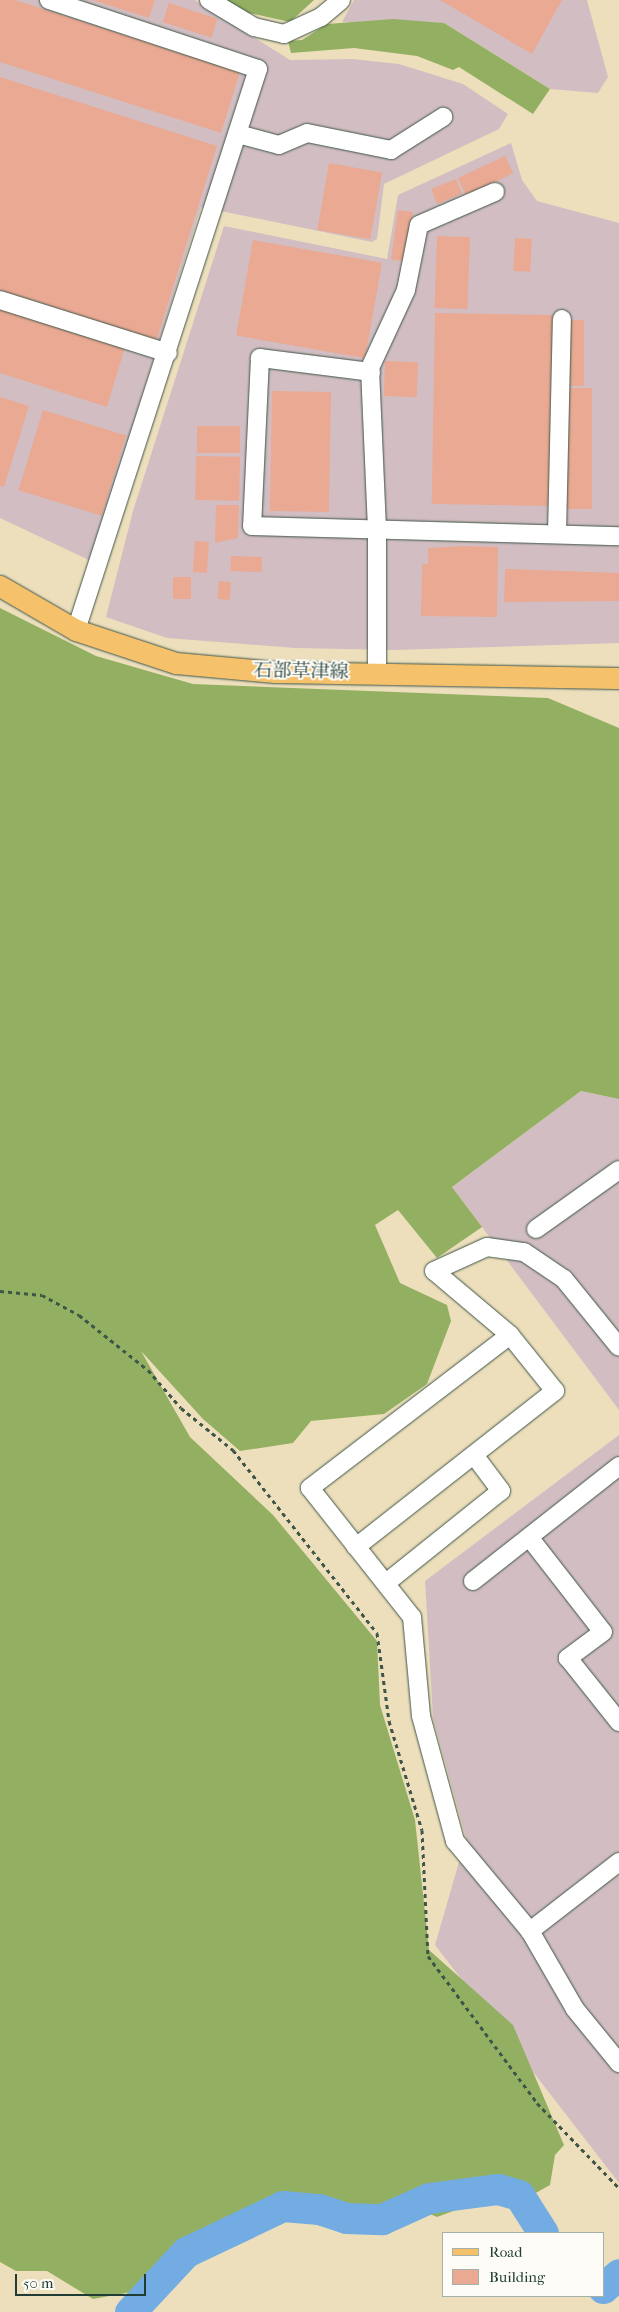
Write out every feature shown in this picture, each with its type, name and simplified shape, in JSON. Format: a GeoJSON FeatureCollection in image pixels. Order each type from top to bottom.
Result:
{"type":"FeatureCollection","features":[{"type":"Feature","properties":{"kind":"main road","name":"石部草津線"},"geometry":{"type":"LineString","coordinates":[[0,586],[76,630],[186,665],[377,674],[619,678]]}},
{"type":"Feature","properties":{"kind":"street"},"geometry":{"type":"LineString","coordinates":[[49,0],[258,69],[168,353],[76,630]]}},
{"type":"Feature","properties":{"kind":"street"},"geometry":{"type":"LineString","coordinates":[[208,0],[233,18],[284,34],[321,17],[341,0]]}},
{"type":"Feature","properties":{"kind":"street"},"geometry":{"type":"LineString","coordinates":[[238,134],[279,145],[307,133],[391,150],[444,117]]}},
{"type":"Feature","properties":{"kind":"street"},"geometry":{"type":"LineString","coordinates":[[377,674],[377,529],[370,372],[406,290],[419,225],[495,192]]}},
{"type":"Feature","properties":{"kind":"street"},"geometry":{"type":"LineString","coordinates":[[0,300],[168,353]]}},
{"type":"Feature","properties":{"kind":"street"},"geometry":{"type":"LineString","coordinates":[[557,534],[562,320]]}},
{"type":"Feature","properties":{"kind":"street"},"geometry":{"type":"LineString","coordinates":[[370,372],[260,358],[252,526],[619,536]]}},
{"type":"Feature","properties":{"kind":"street"},"geometry":{"type":"LineString","coordinates":[[536,1229],[619,1170]]}},
{"type":"Feature","properties":{"kind":"street"},"geometry":{"type":"LineString","coordinates":[[356,1546],[555,1391],[510,1335],[434,1271],[487,1248],[524,1252],[564,1279],[619,1347]]}},
{"type":"Feature","properties":{"kind":"street"},"geometry":{"type":"LineString","coordinates":[[510,1335],[310,1488],[412,1617],[421,1716],[455,1841],[530,1931],[575,2008],[619,2063]]}},
{"type":"Feature","properties":{"kind":"street"},"geometry":{"type":"LineString","coordinates":[[386,1584],[501,1491],[474,1455]]}},
{"type":"Feature","properties":{"kind":"street"},"geometry":{"type":"LineString","coordinates":[[473,1581],[619,1466]]}},
{"type":"Feature","properties":{"kind":"street"},"geometry":{"type":"LineString","coordinates":[[529,1537],[602,1632],[568,1658],[619,1722]]}},
{"type":"Feature","properties":{"kind":"street"},"geometry":{"type":"LineString","coordinates":[[530,1931],[619,1862]]}},
{"type":"Feature","properties":{"kind":"path"},"geometry":{"type":"LineString","coordinates":[[0,1291],[42,1295],[79,1315],[148,1370],[181,1408],[234,1450],[377,1633],[389,1721],[422,1830],[428,1956],[537,2103],[619,2188]]}},
{"type":"Feature","properties":{"kind":"shaded area"},"geometry":{"type":"Polygon","coordinates":[[[0,0],[195,0],[290,60],[352,59],[399,64],[463,84],[508,114],[499,129],[384,184],[377,239],[372,242],[201,207],[91,561],[0,518],[0,0]]]}},
{"type":"Feature","properties":{"kind":"shaded area"},"geometry":{"type":"Polygon","coordinates":[[[354,0],[587,0],[608,77],[598,93],[550,89],[444,23],[342,22],[354,0]]]}},
{"type":"Feature","properties":{"kind":"shaded area"},"geometry":{"type":"Polygon","coordinates":[[[511,143],[522,180],[537,201],[619,223],[619,643],[395,650],[295,648],[167,638],[106,617],[133,511],[224,226],[387,259],[398,195],[511,143]]]}},
{"type":"Feature","properties":{"kind":"shaded area"},"geometry":{"type":"Polygon","coordinates":[[[581,1091],[619,1099],[619,1410],[452,1187],[581,1091]]]}},
{"type":"Feature","properties":{"kind":"shaded area"},"geometry":{"type":"Polygon","coordinates":[[[619,1435],[619,2183],[435,1945],[466,1838],[433,1718],[425,1581],[619,1435]]]}},
{"type":"Feature","properties":{"kind":"green space"},"geometry":{"type":"Polygon","coordinates":[[[227,0],[314,0],[290,22],[249,13],[227,0]]]}},
{"type":"Feature","properties":{"kind":"green space"},"geometry":{"type":"Polygon","coordinates":[[[393,19],[444,23],[550,89],[533,114],[459,67],[453,70],[417,56],[354,48],[291,53],[288,41],[302,40],[327,24],[393,19]]]}},
{"type":"Feature","properties":{"kind":"green space"},"geometry":{"type":"Polygon","coordinates":[[[0,608],[96,656],[193,684],[548,698],[619,728],[619,1099],[581,1091],[452,1187],[482,1227],[437,1258],[398,1210],[375,1225],[400,1283],[447,1305],[451,1321],[427,1384],[384,1414],[311,1421],[293,1443],[240,1451],[203,1419],[141,1351],[190,1437],[273,1515],[377,1641],[380,1705],[415,1820],[429,1950],[513,2025],[564,2145],[555,2155],[550,2185],[516,2204],[497,2195],[437,2217],[425,2212],[389,2229],[289,2214],[137,2291],[93,2299],[47,2271],[16,2271],[0,2262],[0,608]]]}},
{"type":"Feature","properties":{"kind":"building"},"geometry":{"type":"Polygon","coordinates":[[[0,0],[15,0],[240,72],[221,133],[0,62],[0,0]]]}},
{"type":"Feature","properties":{"kind":"building"},"geometry":{"type":"Polygon","coordinates":[[[92,0],[155,0],[149,18],[92,0]]]}},
{"type":"Feature","properties":{"kind":"building"},"geometry":{"type":"Polygon","coordinates":[[[440,0],[562,0],[532,54],[440,0]]]}},
{"type":"Feature","properties":{"kind":"building"},"geometry":{"type":"Polygon","coordinates":[[[169,3],[218,19],[211,38],[163,22],[169,3]]]}},
{"type":"Feature","properties":{"kind":"building"},"geometry":{"type":"Polygon","coordinates":[[[0,77],[217,146],[156,342],[0,293],[0,77]]]}},
{"type":"Feature","properties":{"kind":"building"},"geometry":{"type":"Polygon","coordinates":[[[505,156],[513,173],[466,195],[458,178],[505,156]]]}},
{"type":"Feature","properties":{"kind":"building"},"geometry":{"type":"Polygon","coordinates":[[[329,163],[382,172],[370,239],[317,230],[329,163]]]}},
{"type":"Feature","properties":{"kind":"building"},"geometry":{"type":"Polygon","coordinates":[[[456,179],[462,194],[437,204],[431,189],[456,179]]]}},
{"type":"Feature","properties":{"kind":"building"},"geometry":{"type":"Polygon","coordinates":[[[398,210],[413,212],[406,262],[391,260],[398,210]]]}},
{"type":"Feature","properties":{"kind":"building"},"geometry":{"type":"Polygon","coordinates":[[[437,236],[470,237],[467,309],[434,308],[437,236]]]}},
{"type":"Feature","properties":{"kind":"building"},"geometry":{"type":"Polygon","coordinates":[[[515,238],[532,239],[530,272],[513,271],[515,238]]]}},
{"type":"Feature","properties":{"kind":"building"},"geometry":{"type":"Polygon","coordinates":[[[253,240],[382,263],[365,358],[236,336],[253,240]]]}},
{"type":"Feature","properties":{"kind":"building"},"geometry":{"type":"Polygon","coordinates":[[[0,308],[125,347],[107,407],[0,373],[0,308]]]}},
{"type":"Feature","properties":{"kind":"building"},"geometry":{"type":"Polygon","coordinates":[[[435,313],[553,315],[550,506],[432,504],[435,313]]]}},
{"type":"Feature","properties":{"kind":"building"},"geometry":{"type":"Polygon","coordinates":[[[570,320],[584,320],[584,386],[570,386],[570,320]]]}},
{"type":"Feature","properties":{"kind":"building"},"geometry":{"type":"Polygon","coordinates":[[[385,361],[418,362],[417,397],[384,396],[385,361]]]}},
{"type":"Feature","properties":{"kind":"building"},"geometry":{"type":"Polygon","coordinates":[[[567,388],[592,388],[592,509],[567,509],[567,388]]]}},
{"type":"Feature","properties":{"kind":"building"},"geometry":{"type":"Polygon","coordinates":[[[272,391],[331,392],[329,512],[270,511],[272,391]]]}},
{"type":"Feature","properties":{"kind":"building"},"geometry":{"type":"Polygon","coordinates":[[[0,397],[29,406],[4,487],[0,486],[0,397]]]}},
{"type":"Feature","properties":{"kind":"building"},"geometry":{"type":"Polygon","coordinates":[[[43,410],[126,435],[102,516],[18,490],[43,410]]]}},
{"type":"Feature","properties":{"kind":"building"},"geometry":{"type":"Polygon","coordinates":[[[197,426],[240,426],[240,453],[197,453],[197,426]]]}},
{"type":"Feature","properties":{"kind":"building"},"geometry":{"type":"Polygon","coordinates":[[[196,456],[240,457],[239,501],[195,500],[196,456]]]}},
{"type":"Feature","properties":{"kind":"building"},"geometry":{"type":"Polygon","coordinates":[[[216,505],[239,505],[238,538],[215,543],[216,505]]]}},
{"type":"Feature","properties":{"kind":"building"},"geometry":{"type":"Polygon","coordinates":[[[195,541],[209,542],[207,573],[193,572],[195,541]]]}},
{"type":"Feature","properties":{"kind":"building"},"geometry":{"type":"Polygon","coordinates":[[[498,547],[497,617],[421,616],[422,564],[428,564],[428,548],[498,547]]]}},
{"type":"Feature","properties":{"kind":"building"},"geometry":{"type":"Polygon","coordinates":[[[231,556],[262,557],[261,572],[230,571],[231,556]]]}},
{"type":"Feature","properties":{"kind":"building"},"geometry":{"type":"Polygon","coordinates":[[[505,569],[619,573],[619,601],[504,602],[505,569]]]}},
{"type":"Feature","properties":{"kind":"building"},"geometry":{"type":"Polygon","coordinates":[[[173,577],[191,577],[191,599],[173,599],[173,577]]]}},
{"type":"Feature","properties":{"kind":"building"},"geometry":{"type":"Polygon","coordinates":[[[219,581],[231,582],[229,600],[217,599],[219,581]]]}},
{"type":"Feature","properties":{"kind":"waterway"},"geometry":{"type":"LineString","coordinates":[[130,2312],[186,2252],[283,2206],[319,2209],[346,2218],[382,2219],[429,2198],[498,2189],[519,2195],[542,2232]]}},
{"type":"Feature","properties":{"kind":"waterway"},"geometry":{"type":"LineString","coordinates":[[604,2287],[619,2274]]}}]}
